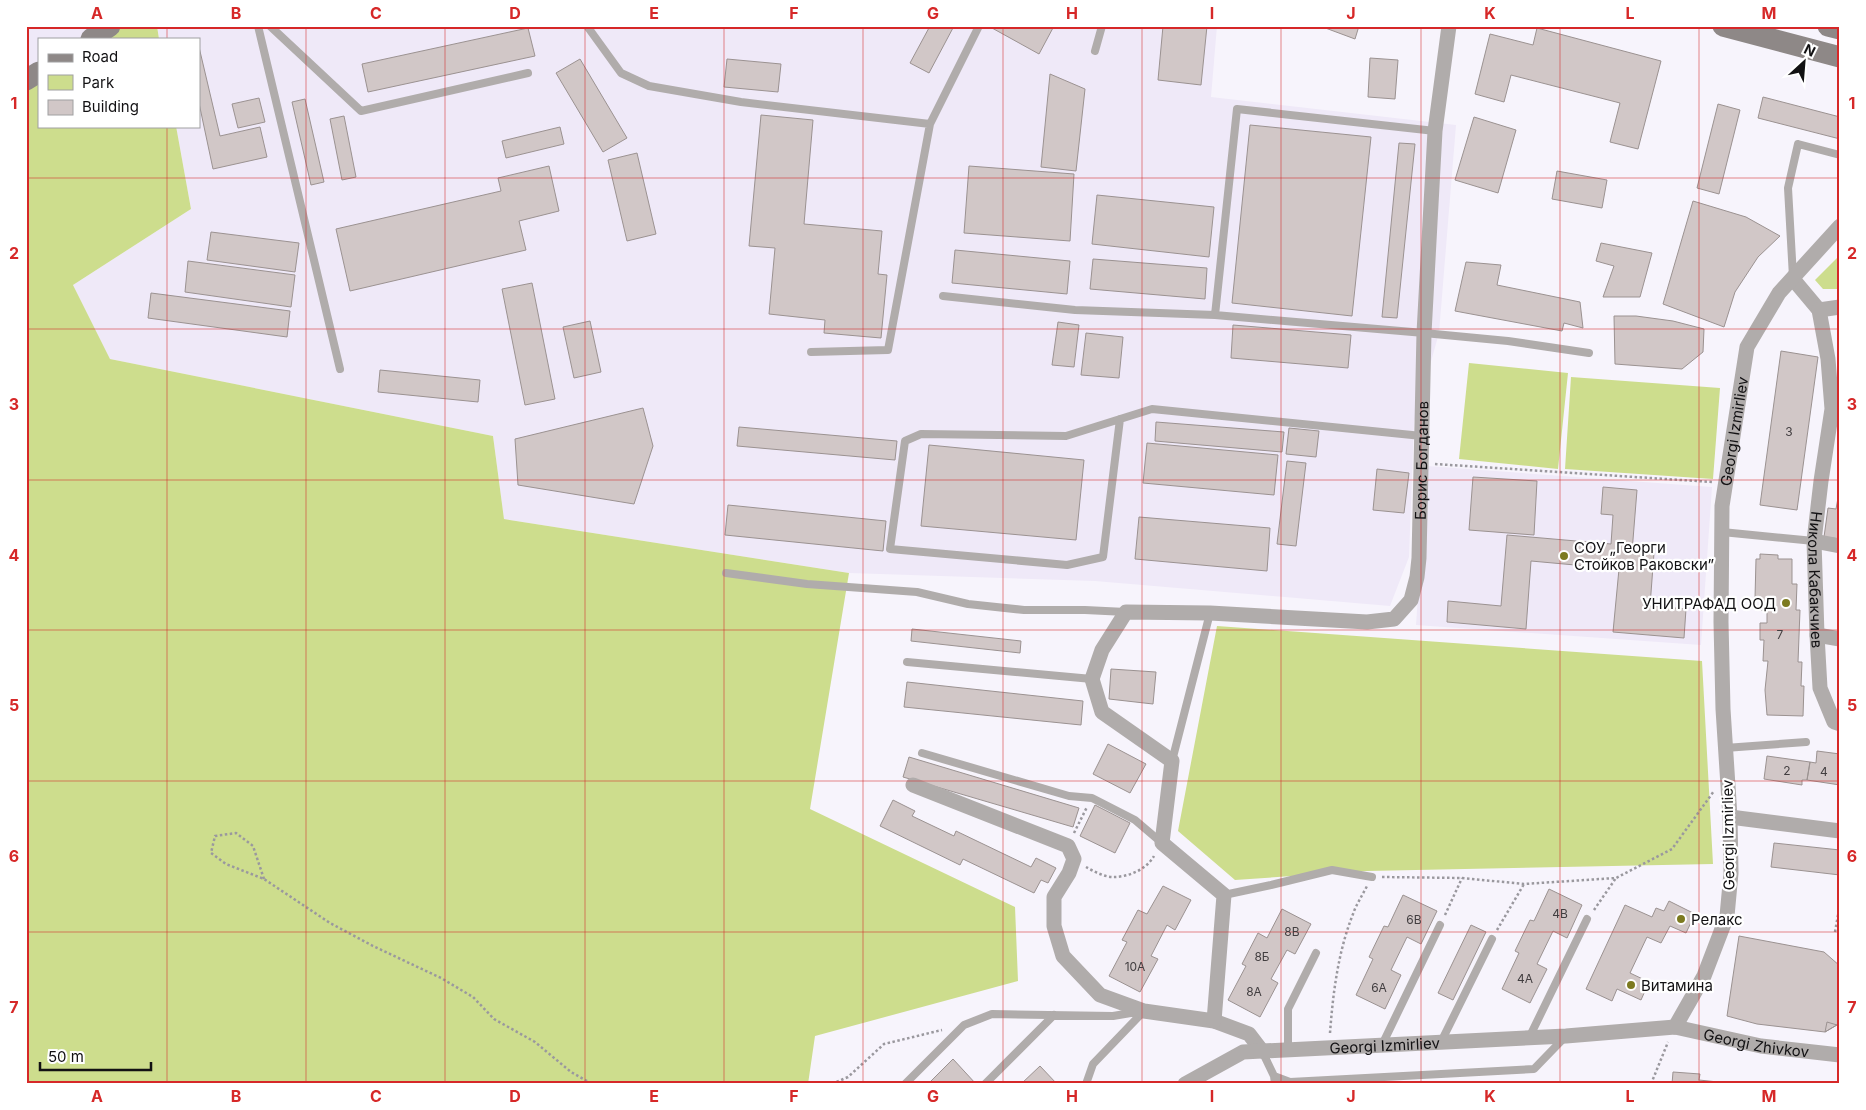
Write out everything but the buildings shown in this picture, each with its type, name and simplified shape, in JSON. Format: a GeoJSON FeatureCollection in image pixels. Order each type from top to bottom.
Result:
{"type":"FeatureCollection","features":[{"type":"Feature","properties":{"kind":"street"},"geometry":{"type":"LineString","coordinates":[[92,38],[110,26]]}},
{"type":"Feature","properties":{"kind":"street","name":"Борис Богданов"},"geometry":{"type":"LineString","coordinates":[[1126,612],[1210,613],[1367,622],[1394,619],[1411,600],[1417,577],[1424,333],[1435,131],[1449,26]]}},
{"type":"Feature","properties":{"kind":"street"},"geometry":{"type":"LineString","coordinates":[[1723,26],[1840,57]]}},
{"type":"Feature","properties":{"kind":"street"},"geometry":{"type":"LineString","coordinates":[[1828,26],[1840,29]]}},
{"type":"Feature","properties":{"kind":"street"},"geometry":{"type":"LineString","coordinates":[[26,80],[38,73]]}},
{"type":"Feature","properties":{"kind":"street","name":"Georgi Izmirliev"},"geometry":{"type":"LineString","coordinates":[[1185,1084],[1243,1052],[1566,1036],[1675,1027],[1704,976],[1727,916],[1731,873],[1721,622],[1722,506],[1747,347],[1780,293],[1840,226]]}},
{"type":"Feature","properties":{"kind":"street"},"geometry":{"type":"LineString","coordinates":[[1793,278],[1819,310],[1840,307]]}},
{"type":"Feature","properties":{"kind":"street","name":"Никола Кабакчиев"},"geometry":{"type":"LineString","coordinates":[[1819,310],[1831,359],[1836,409],[1821,481],[1814,541],[1817,636],[1820,688],[1834,722],[1840,724]]}},
{"type":"Feature","properties":{"kind":"street"},"geometry":{"type":"LineString","coordinates":[[1814,541],[1840,546]]}},
{"type":"Feature","properties":{"kind":"street"},"geometry":{"type":"LineString","coordinates":[[1126,612],[1102,650],[1092,679],[1102,712],[1172,761],[1162,843],[1224,895],[1214,1021]]}},
{"type":"Feature","properties":{"kind":"street"},"geometry":{"type":"LineString","coordinates":[[1817,636],[1840,639]]}},
{"type":"Feature","properties":{"kind":"street"},"geometry":{"type":"LineString","coordinates":[[913,785],[1071,853],[1069,873],[1054,897],[1054,926],[1063,956],[1100,995],[1144,1011],[1214,1021],[1249,1034],[1262,1051]]}},
{"type":"Feature","properties":{"kind":"street"},"geometry":{"type":"LineString","coordinates":[[1730,817],[1840,831]]}},
{"type":"Feature","properties":{"kind":"street","name":"Georgi Zhivkov"},"geometry":{"type":"LineString","coordinates":[[1675,1027],[1761,1046],[1840,1055]]}},
{"type":"Feature","properties":{"kind":"lane"},"geometry":{"type":"LineString","coordinates":[[258,26],[340,369]]}},
{"type":"Feature","properties":{"kind":"lane"},"geometry":{"type":"LineString","coordinates":[[270,26],[361,112],[528,73]]}},
{"type":"Feature","properties":{"kind":"lane"},"geometry":{"type":"LineString","coordinates":[[586,26],[621,73],[649,86],[741,102],[930,124]]}},
{"type":"Feature","properties":{"kind":"lane"},"geometry":{"type":"LineString","coordinates":[[811,352],[888,350],[930,124],[979,26]]}},
{"type":"Feature","properties":{"kind":"lane"},"geometry":{"type":"LineString","coordinates":[[1095,51],[1102,26]]}},
{"type":"Feature","properties":{"kind":"lane"},"geometry":{"type":"LineString","coordinates":[[1215,315],[1237,110],[1435,131]]}},
{"type":"Feature","properties":{"kind":"lane"},"geometry":{"type":"LineString","coordinates":[[1793,278],[1788,188],[1798,144],[1840,155]]}},
{"type":"Feature","properties":{"kind":"lane"},"geometry":{"type":"LineString","coordinates":[[943,296],[1075,310],[1215,315],[1424,333],[1508,341],[1588,353]]}},
{"type":"Feature","properties":{"kind":"lane"},"geometry":{"type":"LineString","coordinates":[[1120,419],[1103,557],[1067,565],[890,548],[905,441],[921,434],[1066,436],[1120,419],[1152,410],[1422,436]]}},
{"type":"Feature","properties":{"kind":"lane"},"geometry":{"type":"LineString","coordinates":[[1722,532],[1814,541]]}},
{"type":"Feature","properties":{"kind":"lane"},"geometry":{"type":"LineString","coordinates":[[726,573],[806,584],[917,592],[968,604],[1024,610],[1126,612]]}},
{"type":"Feature","properties":{"kind":"lane"},"geometry":{"type":"LineString","coordinates":[[1172,761],[1210,613]]}},
{"type":"Feature","properties":{"kind":"lane"},"geometry":{"type":"LineString","coordinates":[[907,662],[1092,679]]}},
{"type":"Feature","properties":{"kind":"lane"},"geometry":{"type":"LineString","coordinates":[[1725,748],[1806,742]]}},
{"type":"Feature","properties":{"kind":"lane"},"geometry":{"type":"LineString","coordinates":[[922,753],[1069,796],[1092,798],[1135,820],[1162,843]]}},
{"type":"Feature","properties":{"kind":"lane"},"geometry":{"type":"LineString","coordinates":[[1224,895],[1332,870],[1372,877]]}},
{"type":"Feature","properties":{"kind":"lane"},"geometry":{"type":"LineString","coordinates":[[1530,1038],[1587,919]]}},
{"type":"Feature","properties":{"kind":"lane"},"geometry":{"type":"LineString","coordinates":[[1382,1045],[1440,925]]}},
{"type":"Feature","properties":{"kind":"lane"},"geometry":{"type":"LineString","coordinates":[[1441,1042],[1492,938]]}},
{"type":"Feature","properties":{"kind":"lane"},"geometry":{"type":"LineString","coordinates":[[1288,1050],[1288,1009],[1316,953]]}},
{"type":"Feature","properties":{"kind":"lane"},"geometry":{"type":"LineString","coordinates":[[905,1084],[964,1025],[992,1014],[1112,1016],[1144,1011]]}},
{"type":"Feature","properties":{"kind":"lane"},"geometry":{"type":"LineString","coordinates":[[1086,1084],[1093,1064],[1144,1011]]}},
{"type":"Feature","properties":{"kind":"lane"},"geometry":{"type":"LineString","coordinates":[[985,1084],[1054,1015]]}},
{"type":"Feature","properties":{"kind":"lane"},"geometry":{"type":"LineString","coordinates":[[1262,1051],[1275,1080],[1290,1082],[1534,1069],[1566,1036]]}},
{"type":"Feature","properties":{"kind":"path"},"geometry":{"type":"LineString","coordinates":[[1421,463],[1726,483]]}},
{"type":"Feature","properties":{"kind":"path"},"geometry":{"type":"LineString","coordinates":[[1328,1048],[1334,990],[1343,949],[1353,914],[1372,877],[1462,878],[1524,884],[1616,878],[1672,849],[1727,774]]}},
{"type":"Feature","properties":{"kind":"path"},"geometry":{"type":"LineString","coordinates":[[1092,798],[1071,853],[1093,870],[1112,877],[1135,873],[1150,863],[1162,843]]}},
{"type":"Feature","properties":{"kind":"path"},"geometry":{"type":"LineString","coordinates":[[264,879],[253,846],[236,833],[215,836],[211,853],[226,864],[264,879],[330,923],[373,946],[441,978],[473,997],[494,1019],[535,1042],[570,1072],[592,1084]]}},
{"type":"Feature","properties":{"kind":"path"},"geometry":{"type":"LineString","coordinates":[[1440,925],[1462,878]]}},
{"type":"Feature","properties":{"kind":"path"},"geometry":{"type":"LineString","coordinates":[[1587,919],[1616,878]]}},
{"type":"Feature","properties":{"kind":"path"},"geometry":{"type":"LineString","coordinates":[[1492,938],[1524,884]]}},
{"type":"Feature","properties":{"kind":"path"},"geometry":{"type":"LineString","coordinates":[[1835,932],[1838,915],[1840,915]]}},
{"type":"Feature","properties":{"kind":"path"},"geometry":{"type":"LineString","coordinates":[[832,1084],[848,1077],[884,1044],[964,1025]]}},
{"type":"Feature","properties":{"kind":"path"},"geometry":{"type":"LineString","coordinates":[[1651,1084],[1675,1027]]}},
{"type":"Feature","properties":{"kind":"shaded area"},"geometry":{"type":"Polygon","coordinates":[[[26,26],[110,26],[92,38],[38,38],[38,73],[26,80],[26,26]]]}},
{"type":"Feature","properties":{"kind":"shaded area"},"geometry":{"type":"Polygon","coordinates":[[[157,26],[1217,26],[1211,97],[1456,125],[1439,333],[1414,422],[1409,557],[1390,606],[1095,581],[849,573],[504,519],[493,436],[110,359],[73,285],[191,209],[176,128],[200,128],[200,38],[159,38],[157,26]]]}},
{"type":"Feature","properties":{"kind":"shaded area","name":"СОУ „Георги Стойков Раковски”"},"geometry":{"type":"Polygon","coordinates":[[[1427,466],[1712,487],[1701,645],[1416,625],[1427,466]]]}},
{"type":"Feature","properties":{"kind":"green space"},"geometry":{"type":"Polygon","coordinates":[[[110,26],[157,26],[159,38],[92,38],[110,26]]]}},
{"type":"Feature","properties":{"kind":"green space"},"geometry":{"type":"Polygon","coordinates":[[[38,73],[38,128],[176,128],[191,209],[73,285],[110,359],[493,436],[504,519],[849,573],[810,809],[1015,907],[1018,981],[815,1036],[808,1084],[26,1084],[26,80],[38,73]]]}},
{"type":"Feature","properties":{"kind":"green space"},"geometry":{"type":"Polygon","coordinates":[[[1840,255],[1840,289],[1823,289],[1815,280],[1840,255]]]}},
{"type":"Feature","properties":{"kind":"green space"},"geometry":{"type":"Polygon","coordinates":[[[1469,363],[1568,373],[1558,469],[1459,459],[1469,363]]]}},
{"type":"Feature","properties":{"kind":"green space"},"geometry":{"type":"Polygon","coordinates":[[[1571,377],[1720,388],[1713,479],[1565,469],[1571,377]]]}},
{"type":"Feature","properties":{"kind":"green space"},"geometry":{"type":"Polygon","coordinates":[[[1217,626],[1702,661],[1713,864],[1367,871],[1235,880],[1178,831],[1217,626]]]}},
{"type":"Feature","properties":{"kind":"place","name":"СОУ „Георги Стойков Раковски”"},"geometry":{"type":"Point","coordinates":[1564,556]}},
{"type":"Feature","properties":{"kind":"place","name":"УНИТРАФАД ООД"},"geometry":{"type":"Point","coordinates":[1786,603]}},
{"type":"Feature","properties":{"kind":"place","name":"Релакс"},"geometry":{"type":"Point","coordinates":[1681,919]}},
{"type":"Feature","properties":{"kind":"place","name":"Витамина"},"geometry":{"type":"Point","coordinates":[1631,985]}}]}
